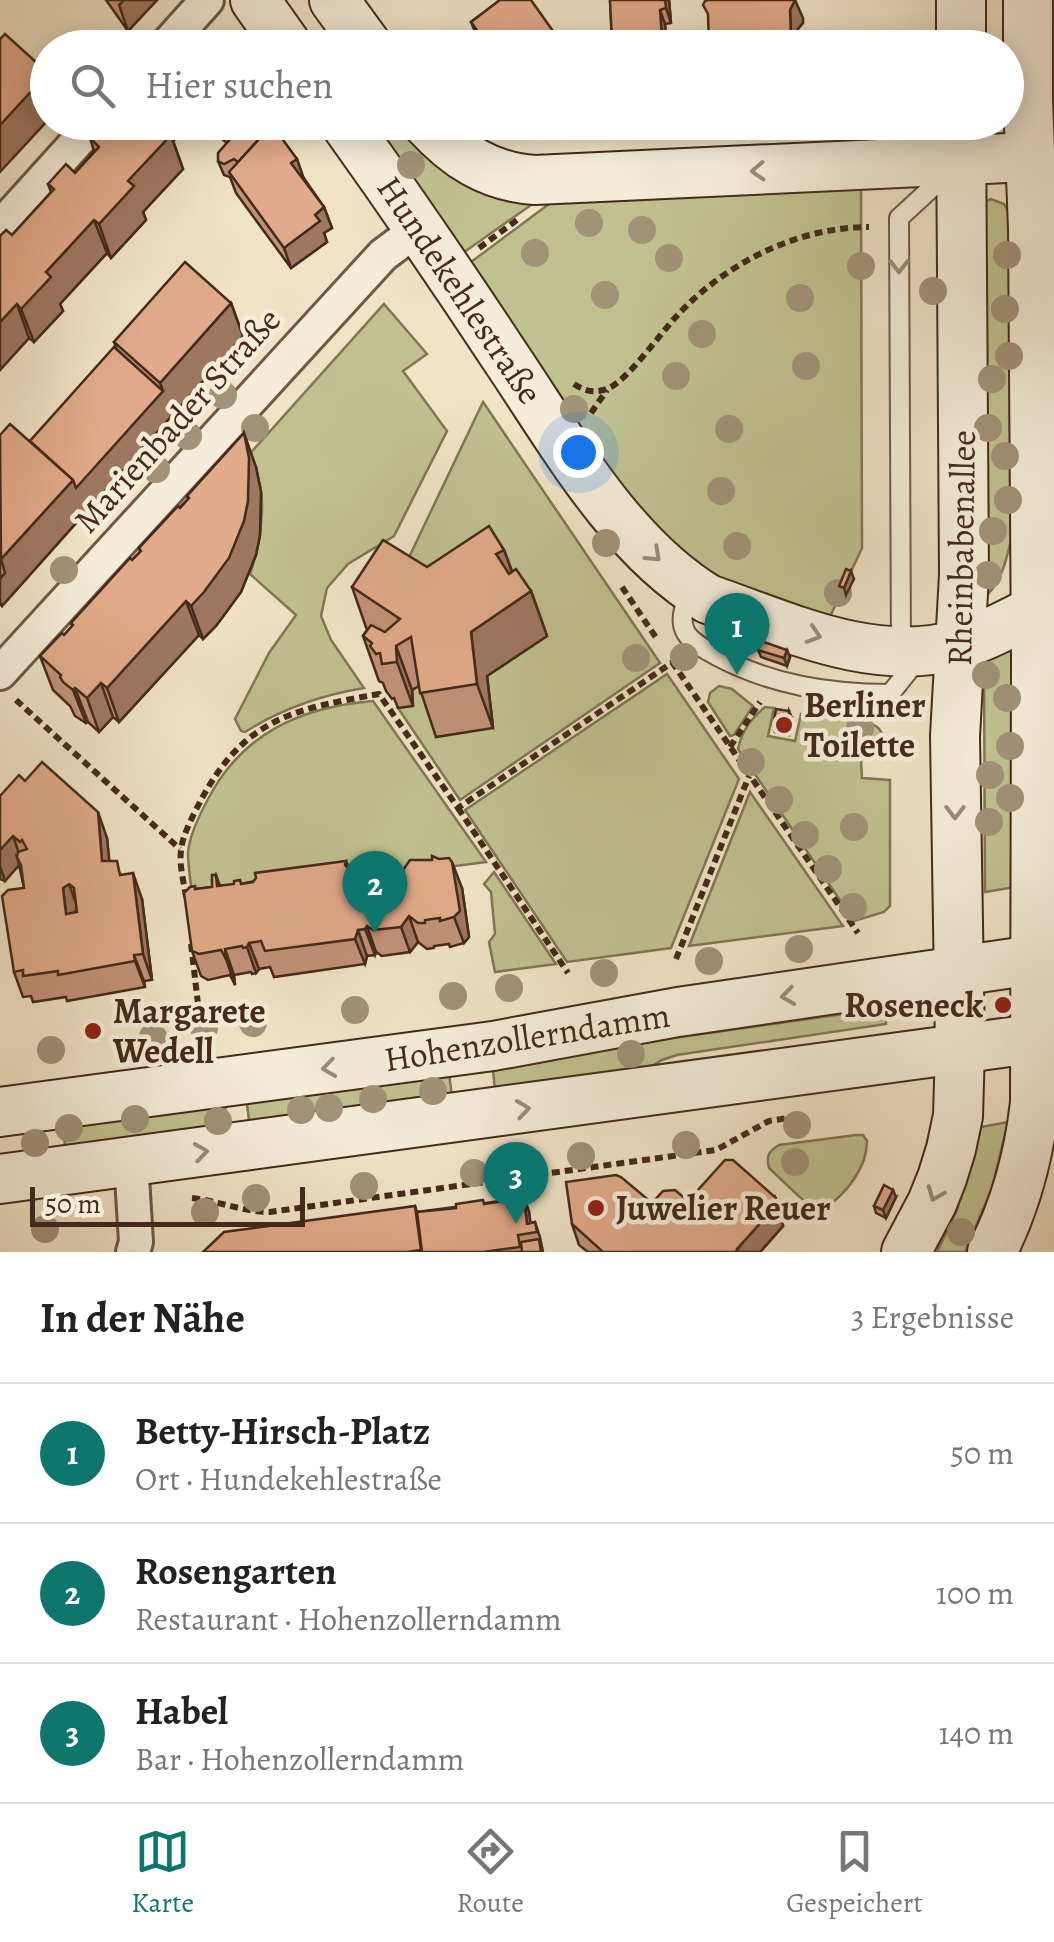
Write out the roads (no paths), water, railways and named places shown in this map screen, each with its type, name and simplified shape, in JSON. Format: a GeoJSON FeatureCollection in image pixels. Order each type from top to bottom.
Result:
{"type":"FeatureCollection","features":[{"type":"Feature","properties":{"kind":"main road"},"geometry":{"type":"LineString","coordinates":[[255,0],[277,30]]}},
{"type":"Feature","properties":{"kind":"main road"},"geometry":{"type":"LineString","coordinates":[[334,0],[356,30]]}},
{"type":"Feature","properties":{"kind":"main road"},"geometry":{"type":"LineString","coordinates":[[961,0],[961,30]]}},
{"type":"Feature","properties":{"kind":"main road","name":"Rheinbabenallee"},"geometry":{"type":"LineString","coordinates":[[992,1252],[1028,1152],[1045,1037],[1033,228],[1042,156],[1028,100],[1028,0]]}},
{"type":"Feature","properties":{"kind":"main road","name":"Hundekehlestraße"},"geometry":{"type":"LineString","coordinates":[[357,140],[602,498],[636,538],[691,588],[708,598],[831,641],[870,650],[929,650]]}},
{"type":"Feature","properties":{"kind":"main road","name":"Hundekehlestraße"},"geometry":{"type":"LineString","coordinates":[[444,140],[468,160],[501,176],[535,180],[961,142],[1042,156]]}},
{"type":"Feature","properties":{"kind":"main road","name":"Rheinbabenallee"},"geometry":{"type":"LineString","coordinates":[[906,1252],[932,1203],[952,1149],[958,1116],[955,736],[929,650],[964,576],[961,142]]}},
{"type":"Feature","properties":{"kind":"main road"},"geometry":{"type":"LineString","coordinates":[[929,650],[1036,610]]}},
{"type":"Feature","properties":{"kind":"main road","name":"Hohenzollerndamm"},"geometry":{"type":"LineString","coordinates":[[0,1112],[467,1049],[678,1012],[1045,959]]}},
{"type":"Feature","properties":{"kind":"main road","name":"Hohenzollerndamm"},"geometry":{"type":"LineString","coordinates":[[0,1178],[1045,1037]]}},
{"type":"Feature","properties":{"kind":"main road"},"geometry":{"type":"LineString","coordinates":[[467,1049],[474,1116]]}},
{"type":"Feature","properties":{"kind":"street"},"geometry":{"type":"LineString","coordinates":[[180,30],[207,0]]}},
{"type":"Feature","properties":{"kind":"street"},"geometry":{"type":"LineString","coordinates":[[0,227],[80,140]]}},
{"type":"Feature","properties":{"kind":"street","name":"Marienbader Straße"},"geometry":{"type":"LineString","coordinates":[[8,686],[383,254],[419,228]]}},
{"type":"Feature","properties":{"kind":"street"},"geometry":{"type":"LineString","coordinates":[[131,1161],[136,1242],[133,1252]]}},
{"type":"Feature","properties":{"kind":"lane"},"geometry":{"type":"LineString","coordinates":[[929,650],[899,218],[961,142]]}},
{"type":"Feature","properties":{"kind":"place","name":"Betty-Hirsch-Platz"},"geometry":{"type":"Point","coordinates":[737,675]}},
{"type":"Feature","properties":{"kind":"place","name":"Berliner Toilette"},"geometry":{"type":"Point","coordinates":[784,725]}},
{"type":"Feature","properties":{"kind":"place","name":"Rosengarten"},"geometry":{"type":"Point","coordinates":[375,933]}},
{"type":"Feature","properties":{"kind":"place","name":"Roseneck"},"geometry":{"type":"Point","coordinates":[1003,1005]}},
{"type":"Feature","properties":{"kind":"place","name":"Margarete Wedell"},"geometry":{"type":"Point","coordinates":[93,1031]}},
{"type":"Feature","properties":{"kind":"place","name":"Juwelier Reuer"},"geometry":{"type":"Point","coordinates":[596,1208]}},
{"type":"Feature","properties":{"kind":"place","name":"Habel"},"geometry":{"type":"Point","coordinates":[516,1224]}}]}
